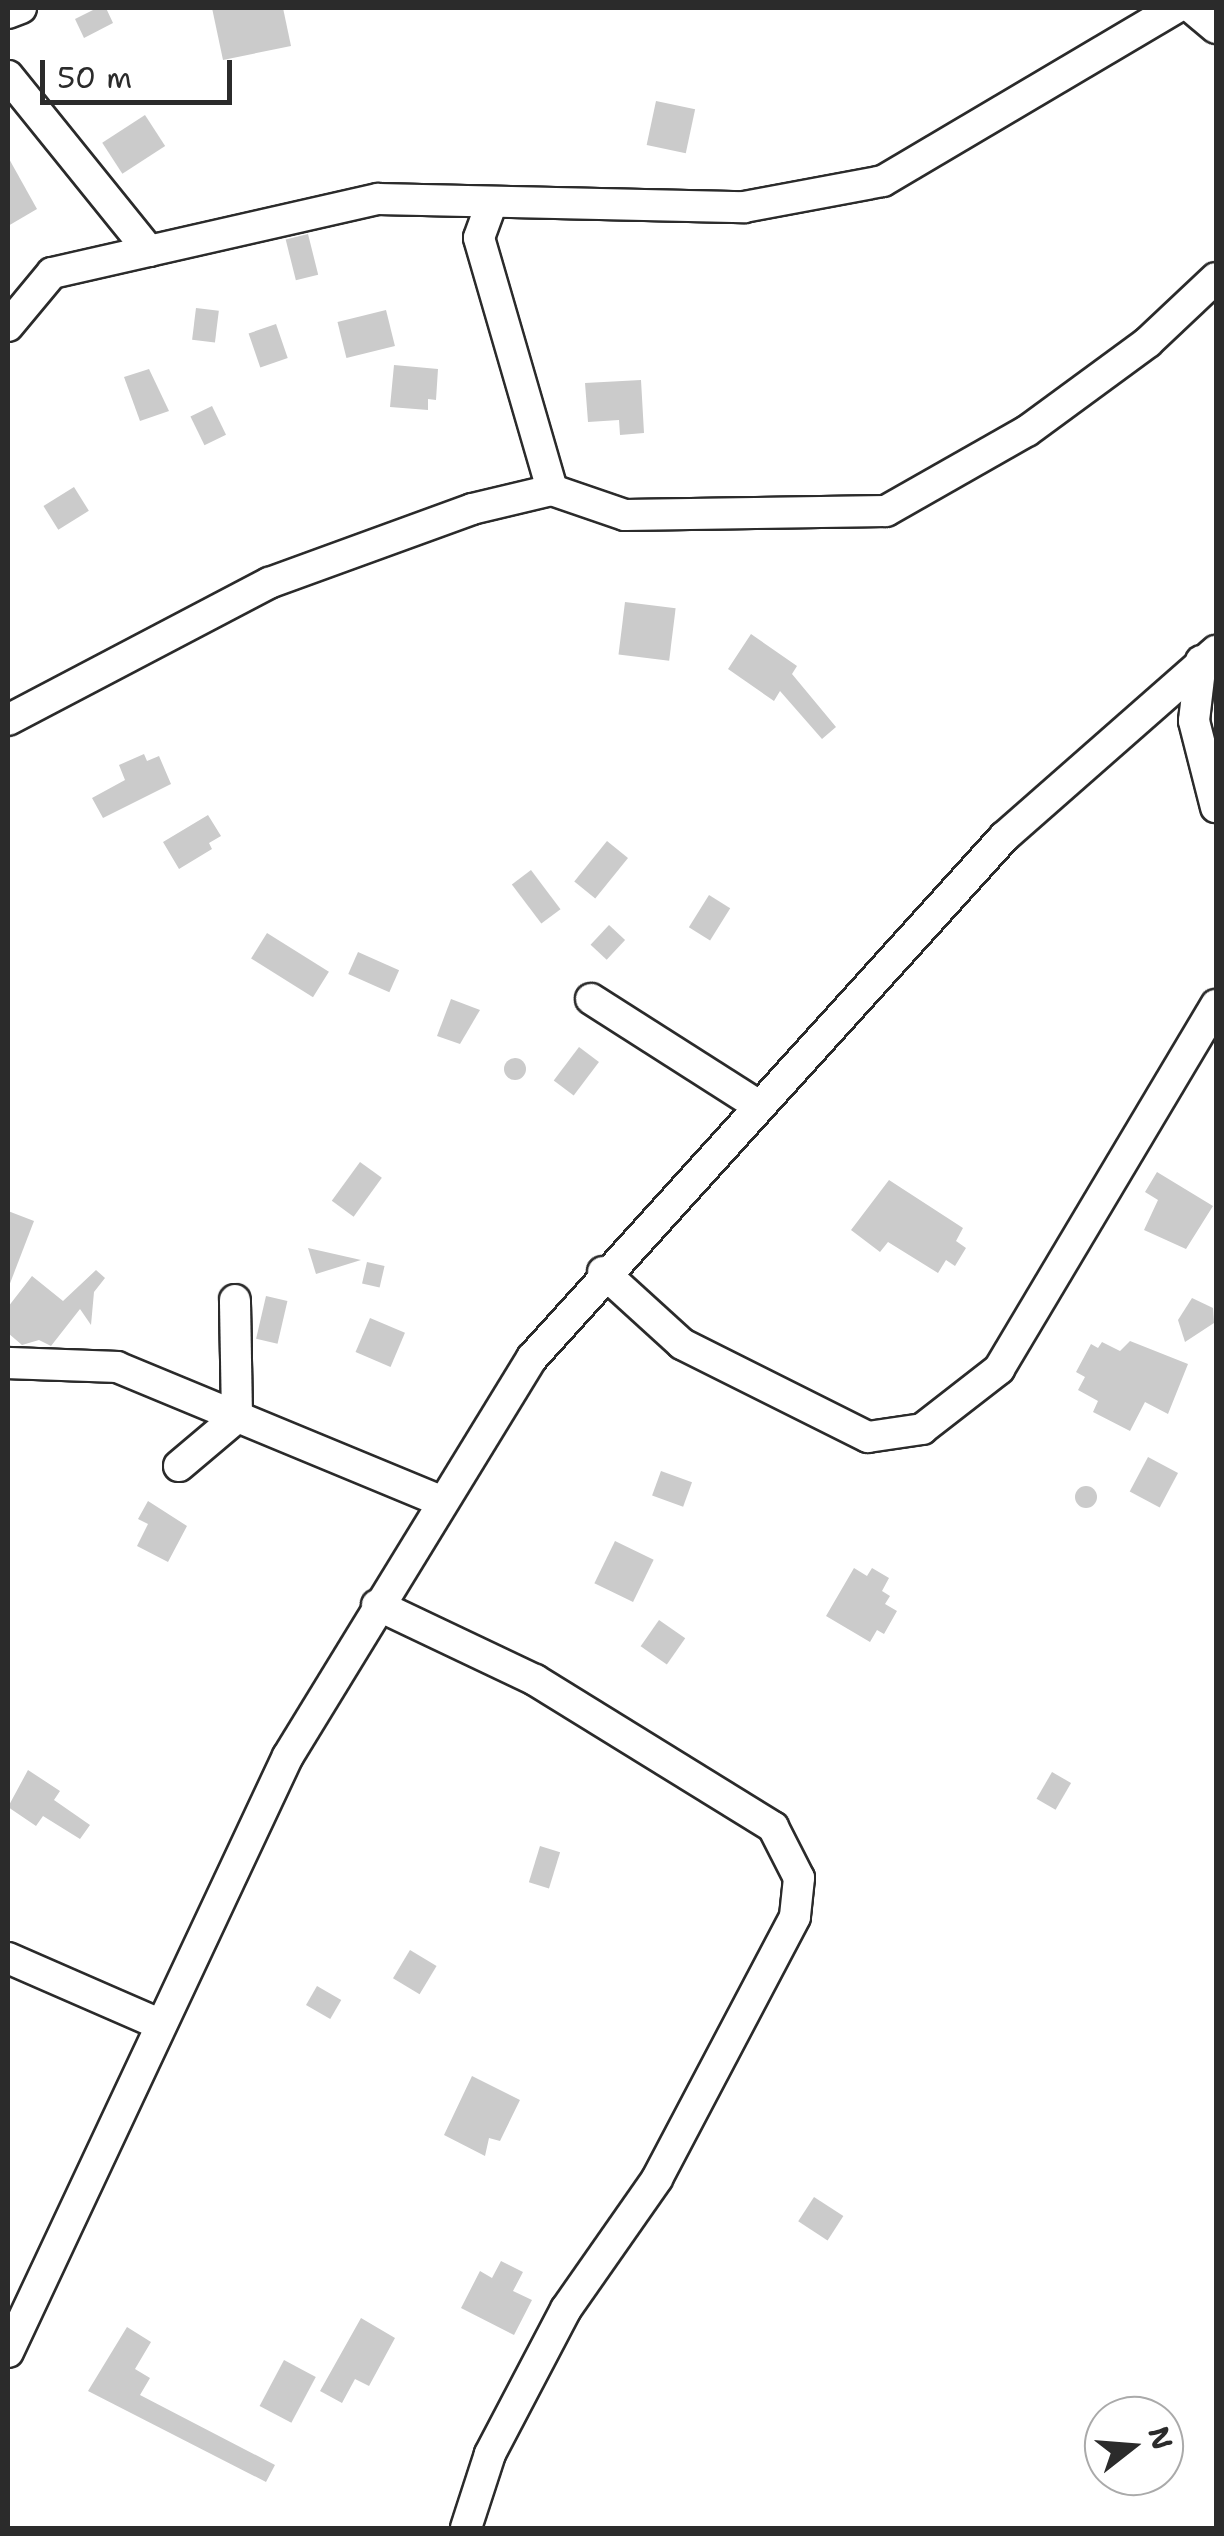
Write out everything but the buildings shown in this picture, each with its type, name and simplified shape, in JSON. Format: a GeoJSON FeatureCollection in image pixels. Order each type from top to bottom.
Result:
{"type":"FeatureCollection","features":[{"type":"Feature","properties":{"kind":"street"},"geometry":{"type":"LineString","coordinates":[[8,13],[21,8]]}},
{"type":"Feature","properties":{"kind":"street"},"geometry":{"type":"LineString","coordinates":[[8,326],[52,274],[378,199],[744,207],[883,182],[1176,8]]}},
{"type":"Feature","properties":{"kind":"street"},"geometry":{"type":"LineString","coordinates":[[1192,8],[1216,28]]}},
{"type":"Feature","properties":{"kind":"street"},"geometry":{"type":"LineString","coordinates":[[8,76],[149,251]]}},
{"type":"Feature","properties":{"kind":"street"},"geometry":{"type":"LineString","coordinates":[[492,202],[479,238],[552,490]]}},
{"type":"Feature","properties":{"kind":"street"},"geometry":{"type":"LineString","coordinates":[[8,720],[269,583],[472,509],[552,490],[624,515],[886,511],[1027,431],[1148,342],[1216,278]]}},
{"type":"Feature","properties":{"kind":"street"},"geometry":{"type":"LineString","coordinates":[[1209,656],[1194,722],[1216,806]]}},
{"type":"Feature","properties":{"kind":"street"},"geometry":{"type":"LineString","coordinates":[[8,2352],[288,1756],[440,1501],[532,1358],[603,1272],[760,1106],[1004,836],[1209,656]]}},
{"type":"Feature","properties":{"kind":"street"},"geometry":{"type":"LineString","coordinates":[[591,998],[760,1106]]}},
{"type":"Feature","properties":{"kind":"street"},"geometry":{"type":"LineString","coordinates":[[603,1272],[682,1344],[868,1437],[922,1428],[999,1368],[1216,1005]]}},
{"type":"Feature","properties":{"kind":"street"},"geometry":{"type":"LineString","coordinates":[[235,1300],[237,1417]]}},
{"type":"Feature","properties":{"kind":"street"},"geometry":{"type":"LineString","coordinates":[[8,1363],[117,1367],[440,1501]]}},
{"type":"Feature","properties":{"kind":"street"},"geometry":{"type":"LineString","coordinates":[[179,1466],[237,1417]]}},
{"type":"Feature","properties":{"kind":"street"},"geometry":{"type":"LineString","coordinates":[[377,1605],[536,1680],[773,1827],[799,1878],[795,1917],[657,2179],[566,2309],[490,2454],[466,2528]]}},
{"type":"Feature","properties":{"kind":"street"},"geometry":{"type":"LineString","coordinates":[[8,1958],[161,2025]]}}]}
